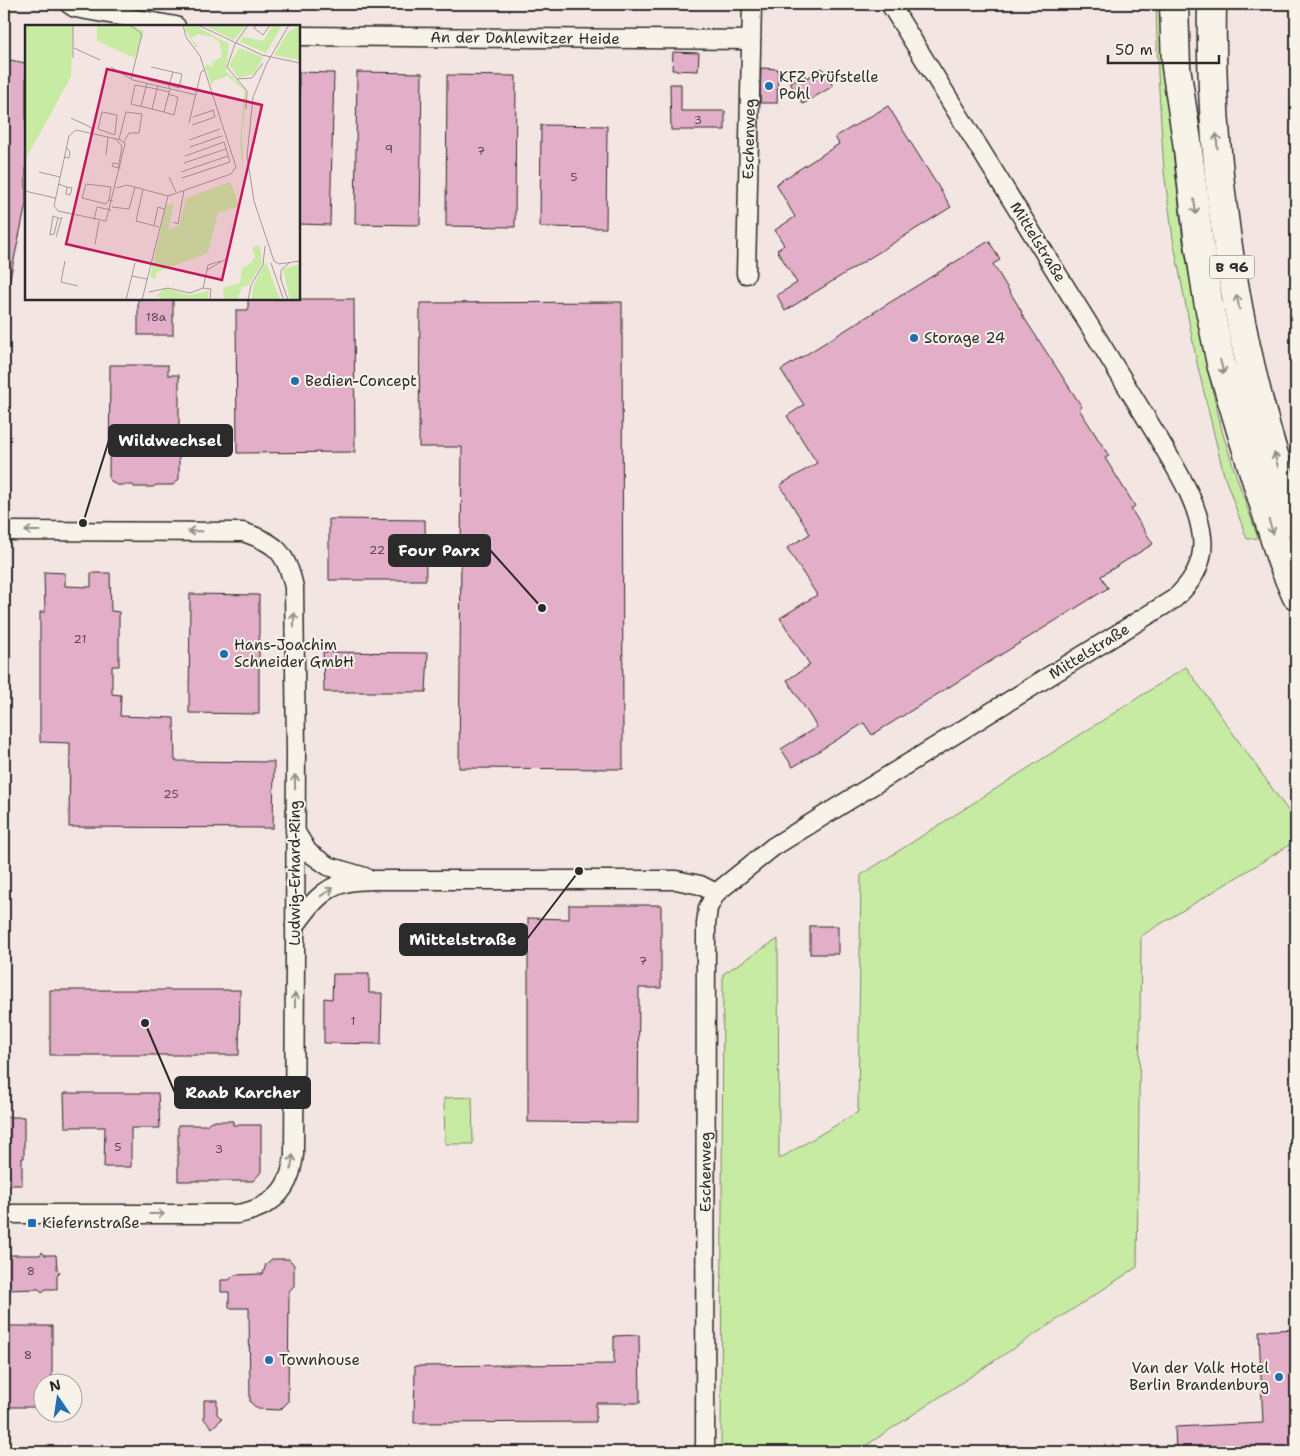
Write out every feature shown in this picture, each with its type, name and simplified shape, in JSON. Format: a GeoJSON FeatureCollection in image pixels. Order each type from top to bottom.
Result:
{"type":"FeatureCollection","features":[{"type":"Feature","properties":{"kind":"highway"},"geometry":{"type":"LineString","coordinates":[[1174,4],[1176,67],[1188,141]]}},
{"type":"Feature","properties":{"kind":"highway","name":"B 96"},"geometry":{"type":"LineString","coordinates":[[1186,4],[1184,34],[1188,141],[1206,291],[1221,364],[1279,552],[1296,595]]}},
{"type":"Feature","properties":{"kind":"highway","name":"B 96"},"geometry":{"type":"LineString","coordinates":[[1212,4],[1213,73],[1220,188],[1236,293],[1248,352],[1268,432],[1284,490],[1296,523]]}},
{"type":"Feature","properties":{"kind":"street"},"geometry":{"type":"LineString","coordinates":[[69,4],[75,8],[170,25]]}},
{"type":"Feature","properties":{"kind":"street","name":"Eschenweg"},"geometry":{"type":"LineString","coordinates":[[746,274],[752,4]]}},
{"type":"Feature","properties":{"kind":"street","name":"Mittelstraße"},"geometry":{"type":"LineString","coordinates":[[716,893],[773,846],[1174,599],[1186,588],[1197,570],[1203,551],[1198,516],[1175,467],[1117,368],[890,4]]}},
{"type":"Feature","properties":{"kind":"street","name":"An der Dahlewitzer Heide"},"geometry":{"type":"LineString","coordinates":[[300,36],[752,40]]}},
{"type":"Feature","properties":{"kind":"street","name":"Ludwig-Erhard-Ring"},"geometry":{"type":"LineString","coordinates":[[4,530],[244,532],[264,539],[274,546],[291,570],[294,587],[295,831],[294,1155],[291,1174],[284,1188],[273,1200],[254,1211],[237,1214],[4,1214]]}},
{"type":"Feature","properties":{"kind":"street"},"geometry":{"type":"LineString","coordinates":[[295,831],[308,852],[328,866],[373,880]]}},
{"type":"Feature","properties":{"kind":"street"},"geometry":{"type":"LineString","coordinates":[[294,926],[312,902],[331,888],[345,883],[373,880],[676,880],[700,884],[716,893]]}},
{"type":"Feature","properties":{"kind":"street","name":"Eschenweg"},"geometry":{"type":"LineString","coordinates":[[705,1452],[706,924],[708,908],[716,893]]}},
{"type":"Feature","properties":{"kind":"green space"},"geometry":{"type":"Polygon","coordinates":[[[1156,4],[1168,4],[1168,73],[1174,160],[1183,243],[1206,362],[1222,431],[1258,538],[1247,539],[1224,475],[1197,363],[1173,239],[1164,171],[1156,4]]]}},
{"type":"Feature","properties":{"kind":"green space"},"geometry":{"type":"Polygon","coordinates":[[[1186,667],[1296,822],[1296,841],[1141,936],[1137,1267],[856,1452],[721,1452],[723,974],[778,939],[779,1159],[858,1112],[861,875],[1186,667]]]}},
{"type":"Feature","properties":{"kind":"green space"},"geometry":{"type":"Polygon","coordinates":[[[472,1097],[473,1144],[445,1144],[444,1098],[472,1097]]]}},
{"type":"Feature","properties":{"kind":"building"},"geometry":{"type":"Polygon","coordinates":[[[673,52],[699,53],[698,71],[672,70],[673,52]]]}},
{"type":"Feature","properties":{"kind":"building"},"geometry":{"type":"Polygon","coordinates":[[[4,59],[25,63],[25,209],[9,283],[4,282],[4,59]]]}},
{"type":"Feature","properties":{"kind":"building","name":"KFZ Prüfstelle Pohl"},"geometry":{"type":"Polygon","coordinates":[[[761,68],[778,69],[777,103],[760,103],[761,68]]]}},
{"type":"Feature","properties":{"kind":"building"},"geometry":{"type":"Polygon","coordinates":[[[822,68],[833,86],[803,104],[790,83],[803,74],[807,78],[822,68]]]}},
{"type":"Feature","properties":{"kind":"building"},"geometry":{"type":"Polygon","coordinates":[[[300,72],[334,73],[330,225],[300,224],[300,72]]]}},
{"type":"Feature","properties":{"kind":"building"},"geometry":{"type":"Polygon","coordinates":[[[357,72],[422,73],[420,225],[355,224],[357,72]]]}},
{"type":"Feature","properties":{"kind":"building"},"geometry":{"type":"Polygon","coordinates":[[[447,75],[516,76],[515,227],[446,226],[447,75]]]}},
{"type":"Feature","properties":{"kind":"building"},"geometry":{"type":"Polygon","coordinates":[[[670,84],[681,84],[681,111],[725,111],[725,130],[671,130],[670,84]]]}},
{"type":"Feature","properties":{"kind":"building"},"geometry":{"type":"Polygon","coordinates":[[[888,106],[951,207],[785,311],[777,295],[797,283],[777,250],[784,245],[775,230],[795,217],[776,184],[839,144],[835,137],[888,106]]]}},
{"type":"Feature","properties":{"kind":"building"},"geometry":{"type":"Polygon","coordinates":[[[541,125],[607,126],[606,228],[540,227],[541,125]]]}},
{"type":"Feature","properties":{"kind":"building"},"geometry":{"type":"Polygon","coordinates":[[[989,241],[1000,260],[993,264],[1021,313],[1082,407],[1079,409],[1109,456],[1105,458],[1135,506],[1131,509],[1153,544],[1101,576],[1108,588],[872,735],[864,723],[793,767],[781,749],[817,727],[787,680],[810,665],[780,618],[817,595],[787,548],[810,534],[780,485],[817,463],[787,416],[804,405],[781,370],[989,241]]]}},
{"type":"Feature","properties":{"kind":"building","name":"Bedien-Concept"},"geometry":{"type":"Polygon","coordinates":[[[354,299],[355,452],[237,453],[236,310],[248,310],[248,300],[354,299]]]}},
{"type":"Feature","properties":{"kind":"building"},"geometry":{"type":"Polygon","coordinates":[[[138,300],[173,300],[173,335],[138,335],[138,300]]]}},
{"type":"Feature","properties":{"kind":"building"},"geometry":{"type":"Polygon","coordinates":[[[622,302],[623,769],[459,768],[462,447],[419,447],[420,303],[622,302]]]}},
{"type":"Feature","properties":{"kind":"building"},"geometry":{"type":"Polygon","coordinates":[[[110,365],[168,365],[168,375],[179,375],[179,479],[173,485],[134,487],[133,485],[116,485],[109,479],[110,365]]]}},
{"type":"Feature","properties":{"kind":"building"},"geometry":{"type":"Polygon","coordinates":[[[329,519],[425,520],[426,580],[329,580],[329,519]]]}},
{"type":"Feature","properties":{"kind":"building"},"geometry":{"type":"Polygon","coordinates":[[[44,572],[65,573],[65,586],[91,587],[91,573],[110,573],[111,611],[119,612],[119,666],[112,666],[112,694],[121,695],[120,716],[174,718],[175,761],[274,762],[273,828],[69,827],[70,743],[40,742],[40,612],[45,612],[44,572]]]}},
{"type":"Feature","properties":{"kind":"building","name":"Hans-Joachim Schneider GmbH"},"geometry":{"type":"Polygon","coordinates":[[[190,594],[259,595],[259,714],[189,713],[190,594]]]}},
{"type":"Feature","properties":{"kind":"building"},"geometry":{"type":"Polygon","coordinates":[[[323,652],[428,653],[426,692],[324,692],[323,652]]]}},
{"type":"Feature","properties":{"kind":"building"},"geometry":{"type":"Polygon","coordinates":[[[569,905],[661,905],[661,988],[639,988],[638,1123],[528,1122],[528,918],[569,919],[569,905]]]}},
{"type":"Feature","properties":{"kind":"building"},"geometry":{"type":"Polygon","coordinates":[[[810,926],[838,926],[838,954],[810,954],[810,926]]]}},
{"type":"Feature","properties":{"kind":"building"},"geometry":{"type":"Polygon","coordinates":[[[333,974],[369,974],[369,993],[382,993],[381,1044],[324,1043],[324,998],[332,999],[333,974]]]}},
{"type":"Feature","properties":{"kind":"building"},"geometry":{"type":"Polygon","coordinates":[[[50,990],[240,990],[239,1055],[50,1055],[50,990]]]}},
{"type":"Feature","properties":{"kind":"building"},"geometry":{"type":"Polygon","coordinates":[[[64,1093],[158,1093],[160,1128],[131,1128],[131,1167],[104,1167],[105,1127],[65,1127],[64,1093]]]}},
{"type":"Feature","properties":{"kind":"building"},"geometry":{"type":"Polygon","coordinates":[[[4,1117],[24,1117],[22,1185],[4,1185],[4,1117]]]}},
{"type":"Feature","properties":{"kind":"building"},"geometry":{"type":"Polygon","coordinates":[[[211,1121],[233,1121],[233,1125],[261,1125],[261,1172],[253,1181],[178,1181],[178,1125],[206,1125],[211,1121]]]}},
{"type":"Feature","properties":{"kind":"building"},"geometry":{"type":"Polygon","coordinates":[[[42,1252],[45,1255],[56,1255],[57,1269],[60,1272],[57,1275],[57,1289],[46,1289],[42,1292],[39,1289],[4,1290],[4,1255],[40,1255],[42,1252]]]}},
{"type":"Feature","properties":{"kind":"building","name":"Townhouse"},"geometry":{"type":"Polygon","coordinates":[[[272,1259],[289,1259],[294,1265],[294,1286],[289,1291],[288,1402],[280,1410],[258,1409],[250,1402],[249,1308],[229,1308],[229,1292],[221,1292],[221,1280],[229,1280],[234,1275],[263,1274],[266,1264],[272,1259]]]}},
{"type":"Feature","properties":{"kind":"building"},"geometry":{"type":"Polygon","coordinates":[[[4,1326],[52,1326],[52,1374],[32,1374],[32,1407],[4,1407],[4,1326]]]}},
{"type":"Feature","properties":{"kind":"building","name":"Van der Valk Hotel Berlin Brandenburg"},"geometry":{"type":"Polygon","coordinates":[[[1296,1329],[1296,1452],[1176,1452],[1175,1427],[1263,1423],[1259,1331],[1296,1329]]]}},
{"type":"Feature","properties":{"kind":"building"},"geometry":{"type":"Polygon","coordinates":[[[639,1335],[640,1403],[596,1403],[596,1422],[414,1423],[415,1366],[614,1364],[614,1336],[639,1335]]]}},
{"type":"Feature","properties":{"kind":"building"},"geometry":{"type":"Polygon","coordinates":[[[204,1400],[217,1400],[217,1414],[222,1419],[212,1428],[204,1419],[204,1400]]]}},
{"type":"Feature","properties":{"kind":"place","name":"KFZ Prüfstelle Pohl"},"geometry":{"type":"Point","coordinates":[769,86]}},
{"type":"Feature","properties":{"kind":"place","name":"Storage 24"},"geometry":{"type":"Point","coordinates":[914,338]}},
{"type":"Feature","properties":{"kind":"place","name":"Bedien-Concept"},"geometry":{"type":"Point","coordinates":[295,381]}},
{"type":"Feature","properties":{"kind":"place","name":"Wildwechsel"},"geometry":{"type":"Point","coordinates":[83,523]}},
{"type":"Feature","properties":{"kind":"place","name":"Four Parx"},"geometry":{"type":"Point","coordinates":[542,608]}},
{"type":"Feature","properties":{"kind":"place","name":"Hans-Joachim Schneider GmbH"},"geometry":{"type":"Point","coordinates":[224,654]}},
{"type":"Feature","properties":{"kind":"place","name":"Mittelstraße"},"geometry":{"type":"Point","coordinates":[579,871]}},
{"type":"Feature","properties":{"kind":"place","name":"Raab Karcher"},"geometry":{"type":"Point","coordinates":[145,1023]}},
{"type":"Feature","properties":{"kind":"place","name":"Kiefernstraße"},"geometry":{"type":"Point","coordinates":[32,1223]}},
{"type":"Feature","properties":{"kind":"place","name":"Townhouse"},"geometry":{"type":"Point","coordinates":[269,1360]}},
{"type":"Feature","properties":{"kind":"place","name":"Van der Valk Hotel Berlin Brandenburg"},"geometry":{"type":"Point","coordinates":[1279,1377]}}]}
